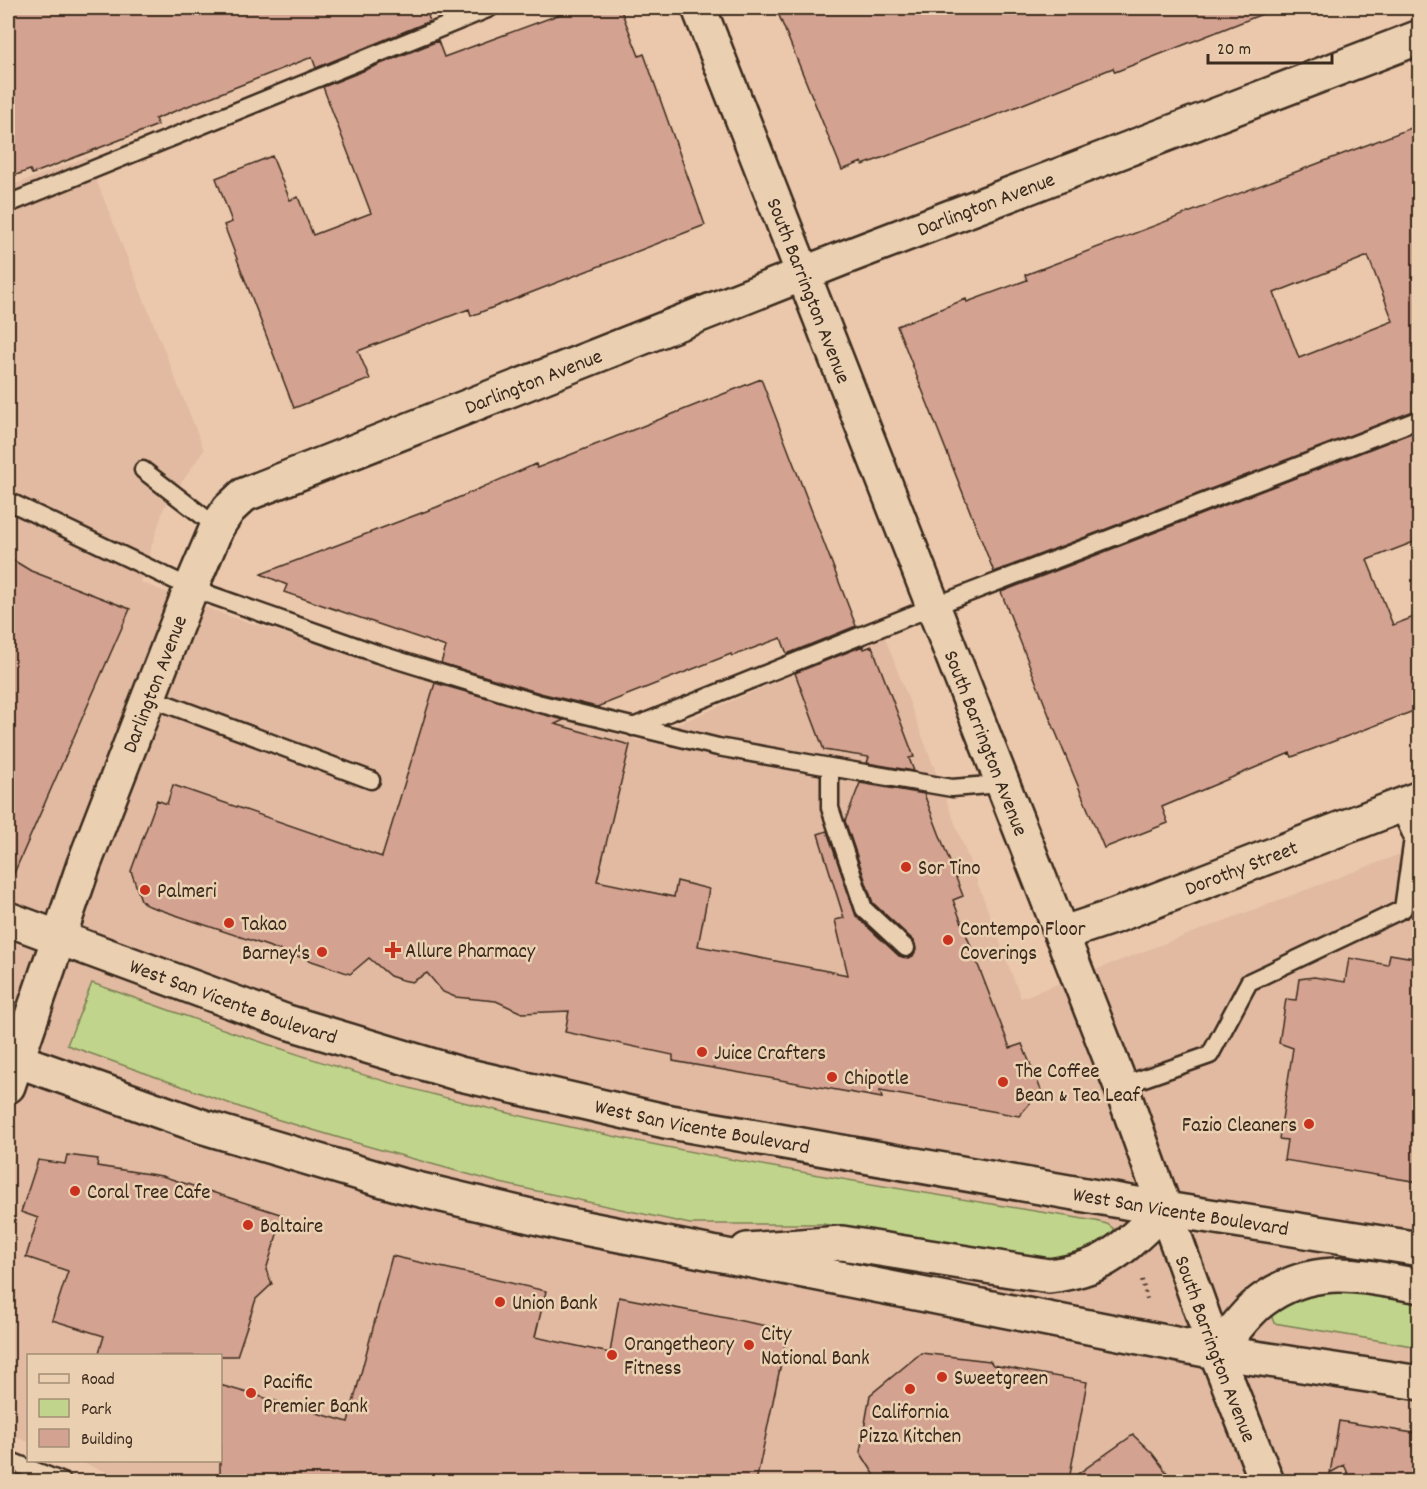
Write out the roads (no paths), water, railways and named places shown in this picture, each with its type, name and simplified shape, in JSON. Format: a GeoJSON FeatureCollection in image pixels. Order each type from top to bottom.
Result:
{"type":"FeatureCollection","features":[{"type":"Feature","properties":{"kind":"street","name":"South Barrington Avenue"},"geometry":{"type":"LineString","coordinates":[[699,8],[1121,1086],[1216,1352],[1267,1482]]}},
{"type":"Feature","properties":{"kind":"street","name":"Darlington Avenue"},"geometry":{"type":"LineString","coordinates":[[11,1068],[190,588],[217,527],[229,509],[244,495],[802,274],[1419,37]]}},
{"type":"Feature","properties":{"kind":"street","name":"Dorothy Street"},"geometry":{"type":"LineString","coordinates":[[1060,934],[1115,916],[1409,802]]}},
{"type":"Feature","properties":{"kind":"street","name":"West San Vicente Boulevard"},"geometry":{"type":"LineString","coordinates":[[8,919],[287,1022],[460,1074],[665,1121],[1165,1209],[1419,1250]]}},
{"type":"Feature","properties":{"kind":"street"},"geometry":{"type":"LineString","coordinates":[[11,1068],[400,1185],[564,1224],[700,1253],[1216,1352],[1419,1383]]}},
{"type":"Feature","properties":{"kind":"street"},"geometry":{"type":"LineString","coordinates":[[700,1253],[842,1243],[1049,1276],[1076,1272],[1101,1264],[1122,1249],[1165,1209]]}},
{"type":"Feature","properties":{"kind":"street"},"geometry":{"type":"LineString","coordinates":[[1216,1352],[1262,1301],[1290,1283],[1319,1275],[1347,1273],[1419,1286]]}},
{"type":"Feature","properties":{"kind":"lane"},"geometry":{"type":"LineString","coordinates":[[8,204],[490,8]]}},
{"type":"Feature","properties":{"kind":"lane"},"geometry":{"type":"LineString","coordinates":[[633,727],[932,607],[1419,419]]}},
{"type":"Feature","properties":{"kind":"lane"},"geometry":{"type":"LineString","coordinates":[[143,470],[217,527]]}},
{"type":"Feature","properties":{"kind":"lane"},"geometry":{"type":"LineString","coordinates":[[8,501],[190,588],[378,654],[537,703],[718,747],[830,767],[952,788],[1001,784]]}},
{"type":"Feature","properties":{"kind":"lane"},"geometry":{"type":"LineString","coordinates":[[148,697],[371,780]]}},
{"type":"Feature","properties":{"kind":"lane"},"geometry":{"type":"LineString","coordinates":[[830,767],[830,808],[864,909],[906,948]]}},
{"type":"Feature","properties":{"kind":"lane"},"geometry":{"type":"LineString","coordinates":[[1121,1086],[1210,1055],[1249,982],[1403,909],[1416,839],[1409,802]]}},
{"type":"Feature","properties":{"kind":"lane"},"geometry":{"type":"LineString","coordinates":[[8,1460],[63,1482]]}},
{"type":"Feature","properties":{"kind":"place","name":"Sor Tino"},"geometry":{"type":"Point","coordinates":[906,867]}},
{"type":"Feature","properties":{"kind":"place","name":"Palmeri"},"geometry":{"type":"Point","coordinates":[145,890]}},
{"type":"Feature","properties":{"kind":"place","name":"Takao"},"geometry":{"type":"Point","coordinates":[229,923]}},
{"type":"Feature","properties":{"kind":"place","name":"Contempo Floor Coverings"},"geometry":{"type":"Point","coordinates":[948,940]}},
{"type":"Feature","properties":{"kind":"place","name":"Allure Pharmacy"},"geometry":{"type":"Point","coordinates":[393,950]}},
{"type":"Feature","properties":{"kind":"place","name":"Barney's"},"geometry":{"type":"Point","coordinates":[322,952]}},
{"type":"Feature","properties":{"kind":"place","name":"Juice Crafters"},"geometry":{"type":"Point","coordinates":[702,1052]}},
{"type":"Feature","properties":{"kind":"place","name":"Chipotle"},"geometry":{"type":"Point","coordinates":[832,1077]}},
{"type":"Feature","properties":{"kind":"place","name":"The Coffee Bean & Tea Leaf"},"geometry":{"type":"Point","coordinates":[1003,1082]}},
{"type":"Feature","properties":{"kind":"place","name":"Fazio Cleaners"},"geometry":{"type":"Point","coordinates":[1309,1124]}},
{"type":"Feature","properties":{"kind":"place","name":"Coral Tree Cafe"},"geometry":{"type":"Point","coordinates":[75,1191]}},
{"type":"Feature","properties":{"kind":"place","name":"Baltaire"},"geometry":{"type":"Point","coordinates":[248,1225]}},
{"type":"Feature","properties":{"kind":"place","name":"Union Bank"},"geometry":{"type":"Point","coordinates":[500,1302]}},
{"type":"Feature","properties":{"kind":"place","name":"City National Bank"},"geometry":{"type":"Point","coordinates":[749,1345]}},
{"type":"Feature","properties":{"kind":"place","name":"Orangetheory Fitness"},"geometry":{"type":"Point","coordinates":[612,1355]}},
{"type":"Feature","properties":{"kind":"place","name":"Sweetgreen"},"geometry":{"type":"Point","coordinates":[942,1377]}},
{"type":"Feature","properties":{"kind":"place","name":"California Pizza Kitchen"},"geometry":{"type":"Point","coordinates":[910,1389]}},
{"type":"Feature","properties":{"kind":"place","name":"Pacific Premier Bank"},"geometry":{"type":"Point","coordinates":[251,1393]}}]}
